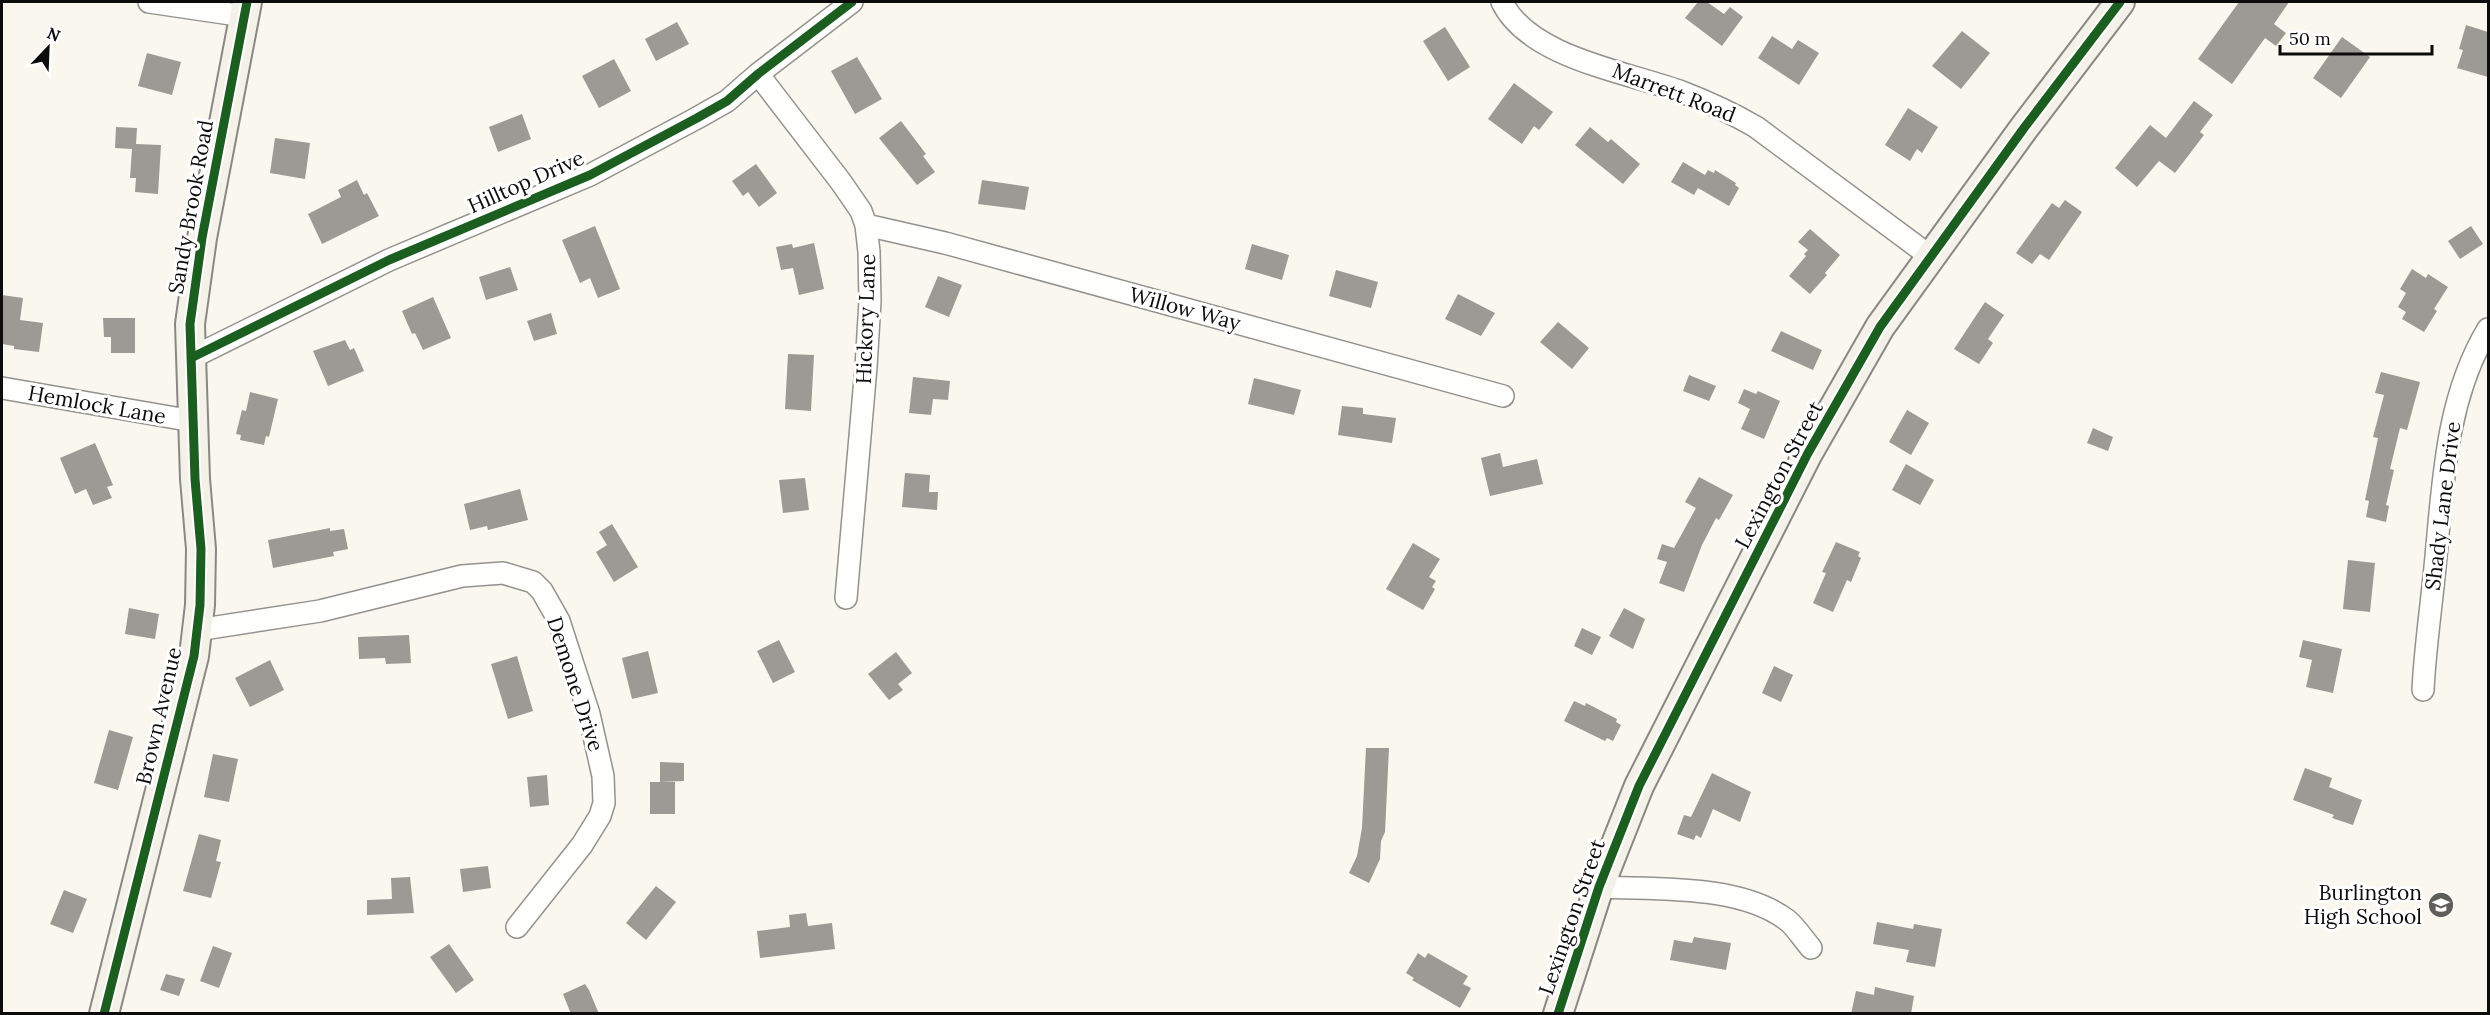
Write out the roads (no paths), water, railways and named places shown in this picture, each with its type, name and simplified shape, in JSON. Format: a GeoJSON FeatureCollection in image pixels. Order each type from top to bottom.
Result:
{"type":"FeatureCollection","features":[{"type":"Feature","properties":{"kind":"street"},"geometry":{"type":"LineString","coordinates":[[149,2],[245,9]]}},
{"type":"Feature","properties":{"kind":"street","name":"Hilltop Drive"},"geometry":{"type":"LineString","coordinates":[[191,357],[389,260],[590,175],[727,101],[758,74],[852,2]]}},
{"type":"Feature","properties":{"kind":"street","name":"Marrett Road"},"geometry":{"type":"LineString","coordinates":[[1503,2],[1506,10],[1526,31],[1551,46],[1586,61],[1680,91],[1726,110],[1756,127],[1931,256]]}},
{"type":"Feature","properties":{"kind":"street","name":"Lexington Street"},"geometry":{"type":"LineString","coordinates":[[1558,1014],[1599,887],[1649,764],[1808,453],[1880,327],[2120,2]]}},
{"type":"Feature","properties":{"kind":"street","name":"Sandy Brook Road"},"geometry":{"type":"LineString","coordinates":[[193,421],[190,324],[245,9]]}},
{"type":"Feature","properties":{"kind":"street","name":"Hickory Lane"},"geometry":{"type":"LineString","coordinates":[[758,74],[841,182],[861,212],[866,225],[870,301],[846,598]]}},
{"type":"Feature","properties":{"kind":"street","name":"Willow Way"},"geometry":{"type":"LineString","coordinates":[[866,225],[945,243],[1503,396]]}},
{"type":"Feature","properties":{"kind":"street","name":"Shady Lane Drive"},"geometry":{"type":"LineString","coordinates":[[2423,690],[2425,646],[2447,450],[2461,385],[2488,329]]}},
{"type":"Feature","properties":{"kind":"street","name":"Hemlock Lane"},"geometry":{"type":"LineString","coordinates":[[2,388],[193,421]]}},
{"type":"Feature","properties":{"kind":"street","name":"Brown Avenue"},"geometry":{"type":"LineString","coordinates":[[104,1014],[184,697],[197,630],[201,549],[193,421]]}},
{"type":"Feature","properties":{"kind":"street","name":"Demone Drive"},"geometry":{"type":"LineString","coordinates":[[197,630],[320,611],[462,576],[503,573],[533,582],[542,591],[559,621],[589,714],[603,776],[604,803],[600,816],[582,845],[517,927]]}},
{"type":"Feature","properties":{"kind":"street"},"geometry":{"type":"LineString","coordinates":[[1599,887],[1708,892],[1752,903],[1772,910],[1789,922],[1811,948]]}},
{"type":"Feature","properties":{"kind":"place","name":"Burlington High School"},"geometry":{"type":"Point","coordinates":[2441,905]}}]}
